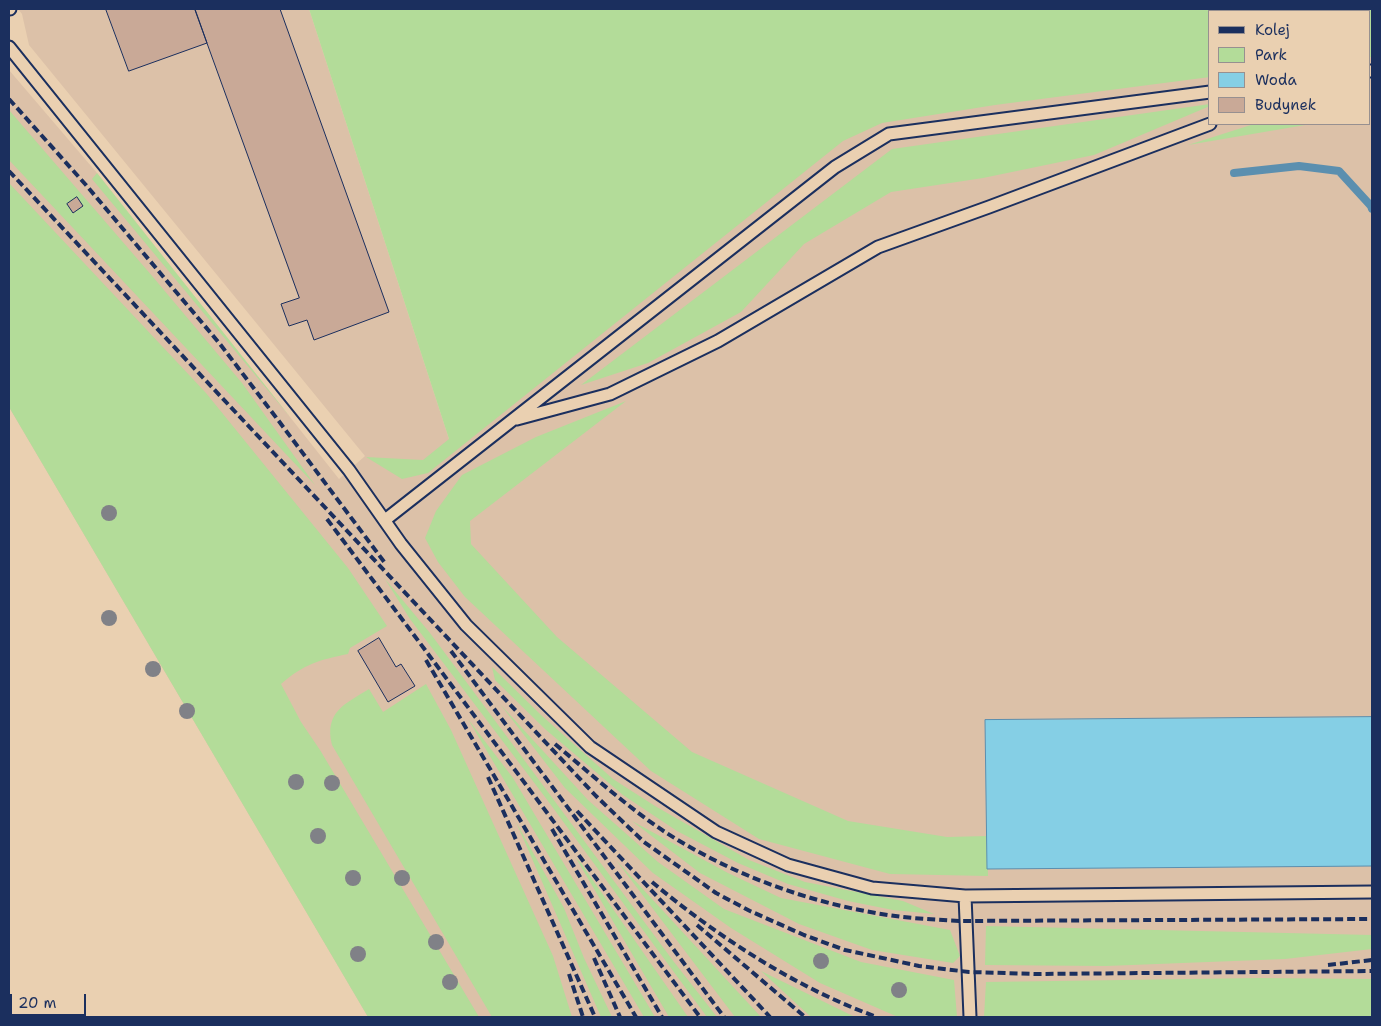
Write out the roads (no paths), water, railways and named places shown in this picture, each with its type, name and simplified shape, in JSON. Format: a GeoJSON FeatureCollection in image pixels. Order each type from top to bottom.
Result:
{"type":"FeatureCollection","features":[{"type":"Feature","properties":{"kind":"lane"},"geometry":{"type":"LineString","coordinates":[[9,47],[349,470],[401,544],[466,625],[590,747],[716,832],[788,865],[872,888],[965,896],[1372,892]]}},
{"type":"Feature","properties":{"kind":"lane"},"geometry":{"type":"LineString","coordinates":[[385,520],[835,167],[889,134],[1208,92]]}},
{"type":"Feature","properties":{"kind":"lane"},"geometry":{"type":"LineString","coordinates":[[511,421],[610,394],[718,341],[878,247],[1208,125]]}},
{"type":"Feature","properties":{"kind":"lane"},"geometry":{"type":"LineString","coordinates":[[965,896],[970,1017]]}},
{"type":"Feature","properties":{"kind":"water"},"geometry":{"type":"Polygon","coordinates":[[[1372,717],[1372,866],[987,869],[985,720],[1372,717]]]}},
{"type":"Feature","properties":{"kind":"waterway"},"geometry":{"type":"LineString","coordinates":[[1234,173],[1299,166],[1339,171],[1372,209]]}},
{"type":"Feature","properties":{"kind":"railway"},"geometry":{"type":"LineString","coordinates":[[9,99],[86,185],[220,344],[385,563]]}},
{"type":"Feature","properties":{"kind":"railway"},"geometry":{"type":"LineString","coordinates":[[9,171],[596,796],[644,842],[716,893],[750,911],[804,935],[845,950],[919,966],[969,972],[1037,974],[1372,971]]}},
{"type":"Feature","properties":{"kind":"railway"},"geometry":{"type":"LineString","coordinates":[[327,519],[700,1017]]}},
{"type":"Feature","properties":{"kind":"railway"},"geometry":{"type":"LineString","coordinates":[[451,651],[724,1017]]}},
{"type":"Feature","properties":{"kind":"railway"},"geometry":{"type":"LineString","coordinates":[[426,660],[636,1017]]}},
{"type":"Feature","properties":{"kind":"railway"},"geometry":{"type":"LineString","coordinates":[[555,744],[636,812],[692,848],[720,863],[779,888],[841,906],[903,917],[960,921],[1372,919]]}},
{"type":"Feature","properties":{"kind":"railway"},"geometry":{"type":"LineString","coordinates":[[488,777],[595,1017]]}},
{"type":"Feature","properties":{"kind":"railway"},"geometry":{"type":"LineString","coordinates":[[577,811],[770,1017]]}},
{"type":"Feature","properties":{"kind":"railway"},"geometry":{"type":"LineString","coordinates":[[552,829],[662,1017]]}},
{"type":"Feature","properties":{"kind":"railway"},"geometry":{"type":"LineString","coordinates":[[652,882],[704,922],[759,959],[817,991],[877,1017]]}},
{"type":"Feature","properties":{"kind":"railway"},"geometry":{"type":"LineString","coordinates":[[697,925],[805,1017]]}},
{"type":"Feature","properties":{"kind":"railway"},"geometry":{"type":"LineString","coordinates":[[594,958],[620,1017]]}},
{"type":"Feature","properties":{"kind":"railway"},"geometry":{"type":"LineString","coordinates":[[1328,965],[1372,960]]}},
{"type":"Feature","properties":{"kind":"railway"},"geometry":{"type":"LineString","coordinates":[[569,974],[583,1017]]}}]}
